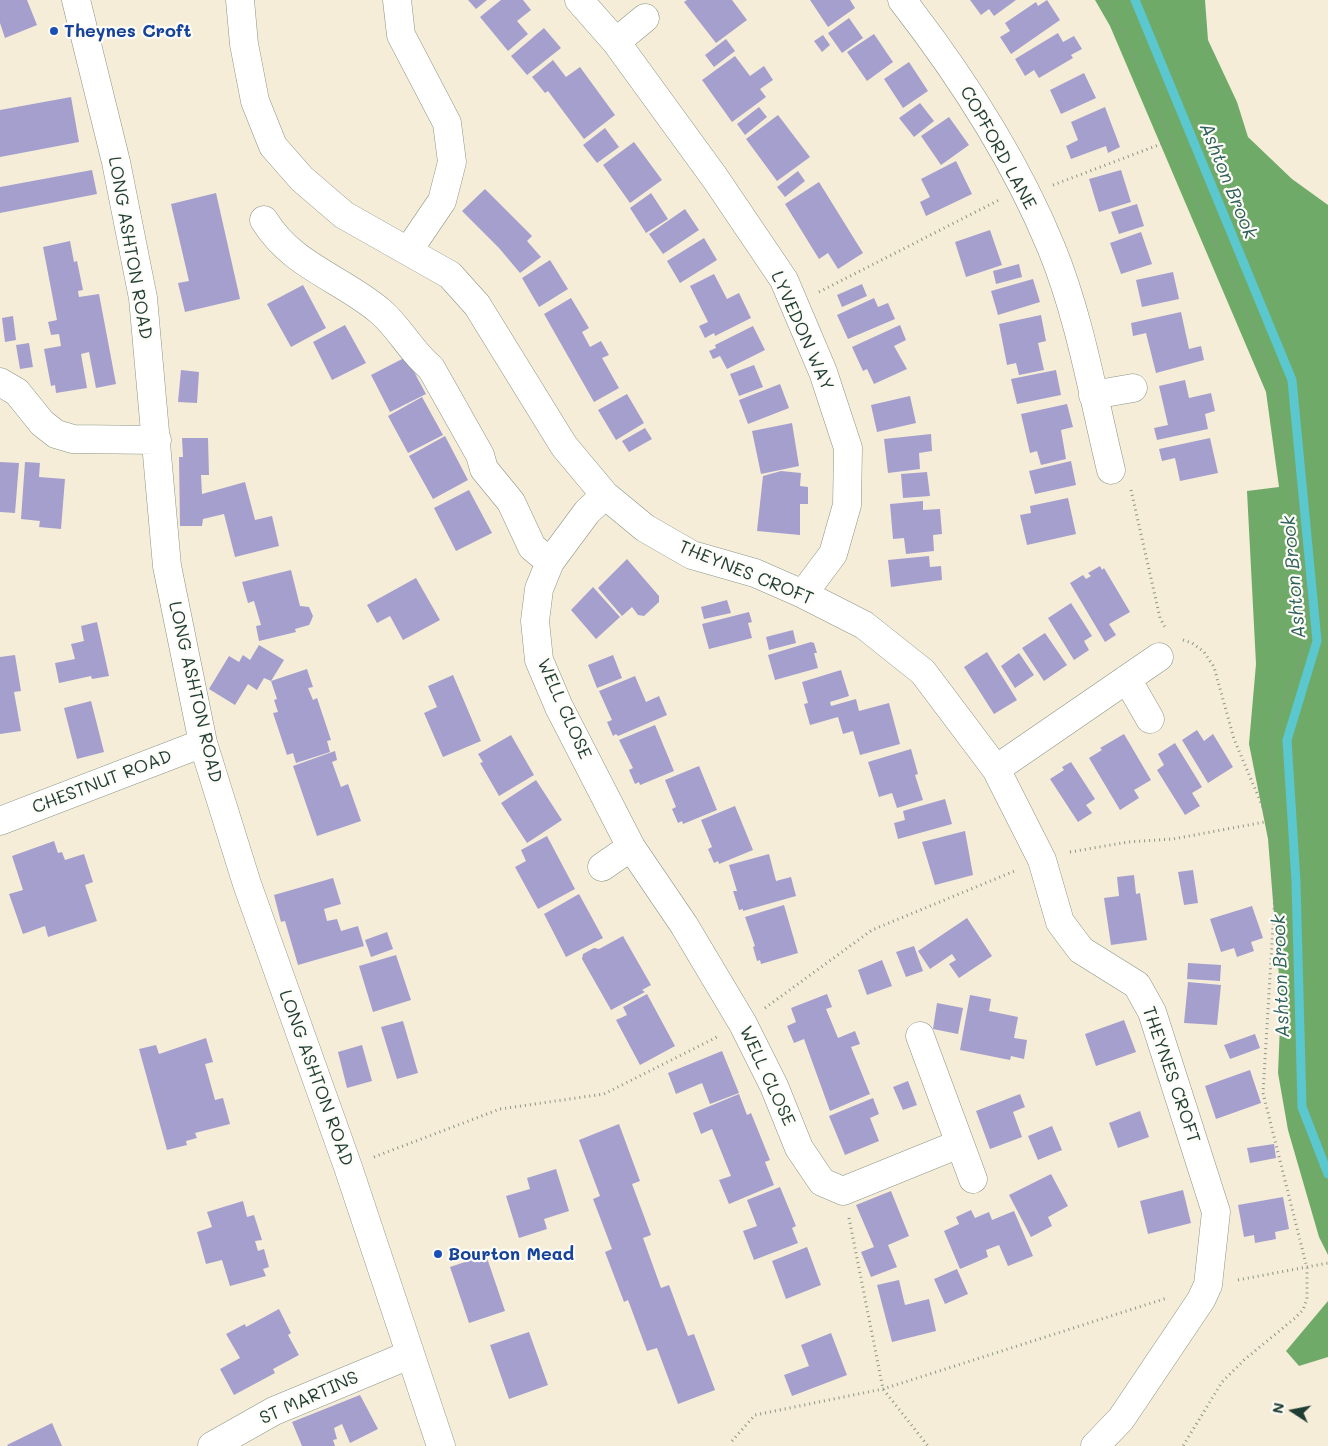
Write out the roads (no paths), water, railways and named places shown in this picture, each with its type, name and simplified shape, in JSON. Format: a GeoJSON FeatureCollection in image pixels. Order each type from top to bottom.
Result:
{"type":"FeatureCollection","features":[{"type":"Feature","properties":{"kind":"street","name":"LONG ASHTON ROAD"},"geometry":{"type":"LineString","coordinates":[[76,0],[116,162],[143,298],[157,440],[166,566],[203,743],[247,884],[348,1166],[409,1355],[441,1446]]}},
{"type":"Feature","properties":{"kind":"street","name":"THEYNES CROFT"},"geometry":{"type":"LineString","coordinates":[[240,0],[244,44],[255,102],[273,146],[302,179],[344,215],[450,275],[477,305],[564,446],[605,495],[645,528],[692,555],[755,573],[803,594],[864,625],[922,672],[996,769],[1042,860],[1060,922],[1081,950],[1137,984],[1152,1012],[1216,1212],[1208,1285],[1201,1300],[1121,1419],[1095,1446]]}},
{"type":"Feature","properties":{"kind":"street"},"geometry":{"type":"LineString","coordinates":[[396,0],[401,35],[447,123],[452,162],[442,201],[408,252]]}},
{"type":"Feature","properties":{"kind":"street","name":"LYVEDON WAY"},"geometry":{"type":"LineString","coordinates":[[578,0],[616,42],[715,178],[784,280],[823,372],[848,448],[848,505],[833,554],[803,594]]}},
{"type":"Feature","properties":{"kind":"street","name":"COPFORD LANE"},"geometry":{"type":"LineString","coordinates":[[902,0],[943,53],[1008,156],[1051,248],[1076,326],[1111,470]]}},
{"type":"Feature","properties":{"kind":"street"},"geometry":{"type":"LineString","coordinates":[[616,42],[645,18]]}},
{"type":"Feature","properties":{"kind":"street"},"geometry":{"type":"LineString","coordinates":[[264,220],[274,237],[312,269],[340,284],[380,311],[419,358],[431,368],[480,455],[484,469],[511,502],[532,547],[550,562]]}},
{"type":"Feature","properties":{"kind":"street"},"geometry":{"type":"LineString","coordinates":[[0,382],[17,392],[42,422],[56,434],[73,440],[157,440]]}},
{"type":"Feature","properties":{"kind":"street"},"geometry":{"type":"LineString","coordinates":[[1093,395],[1133,388]]}},
{"type":"Feature","properties":{"kind":"street","name":"WELL CLOSE"},"geometry":{"type":"LineString","coordinates":[[605,495],[587,512],[550,562],[539,588],[535,621],[539,660],[559,707],[631,846],[684,925],[743,1024],[774,1086],[800,1148],[822,1182],[843,1191],[959,1144]]}},
{"type":"Feature","properties":{"kind":"street"},"geometry":{"type":"LineString","coordinates":[[996,769],[1127,678],[1169,643]]}},
{"type":"Feature","properties":{"kind":"street"},"geometry":{"type":"LineString","coordinates":[[1127,678],[1150,719]]}},
{"type":"Feature","properties":{"kind":"street","name":"CHESTNUT ROAD"},"geometry":{"type":"LineString","coordinates":[[0,821],[203,743]]}},
{"type":"Feature","properties":{"kind":"street"},"geometry":{"type":"LineString","coordinates":[[602,867],[631,846]]}},
{"type":"Feature","properties":{"kind":"street"},"geometry":{"type":"LineString","coordinates":[[920,1036],[973,1179]]}},
{"type":"Feature","properties":{"kind":"street","name":"ST MARTINS"},"geometry":{"type":"LineString","coordinates":[[212,1446],[274,1411],[409,1355]]}},
{"type":"Feature","properties":{"kind":"waterway","name":"Ashton Brook"},"geometry":{"type":"LineString","coordinates":[[1135,0],[1292,380],[1317,641],[1287,740],[1296,882],[1302,1107],[1328,1174]]}},
{"type":"Feature","properties":{"kind":"place","name":"Theynes Croft"},"geometry":{"type":"Point","coordinates":[54,31]}},
{"type":"Feature","properties":{"kind":"place","name":"Bourton Mead"},"geometry":{"type":"Point","coordinates":[438,1254]}}]}
